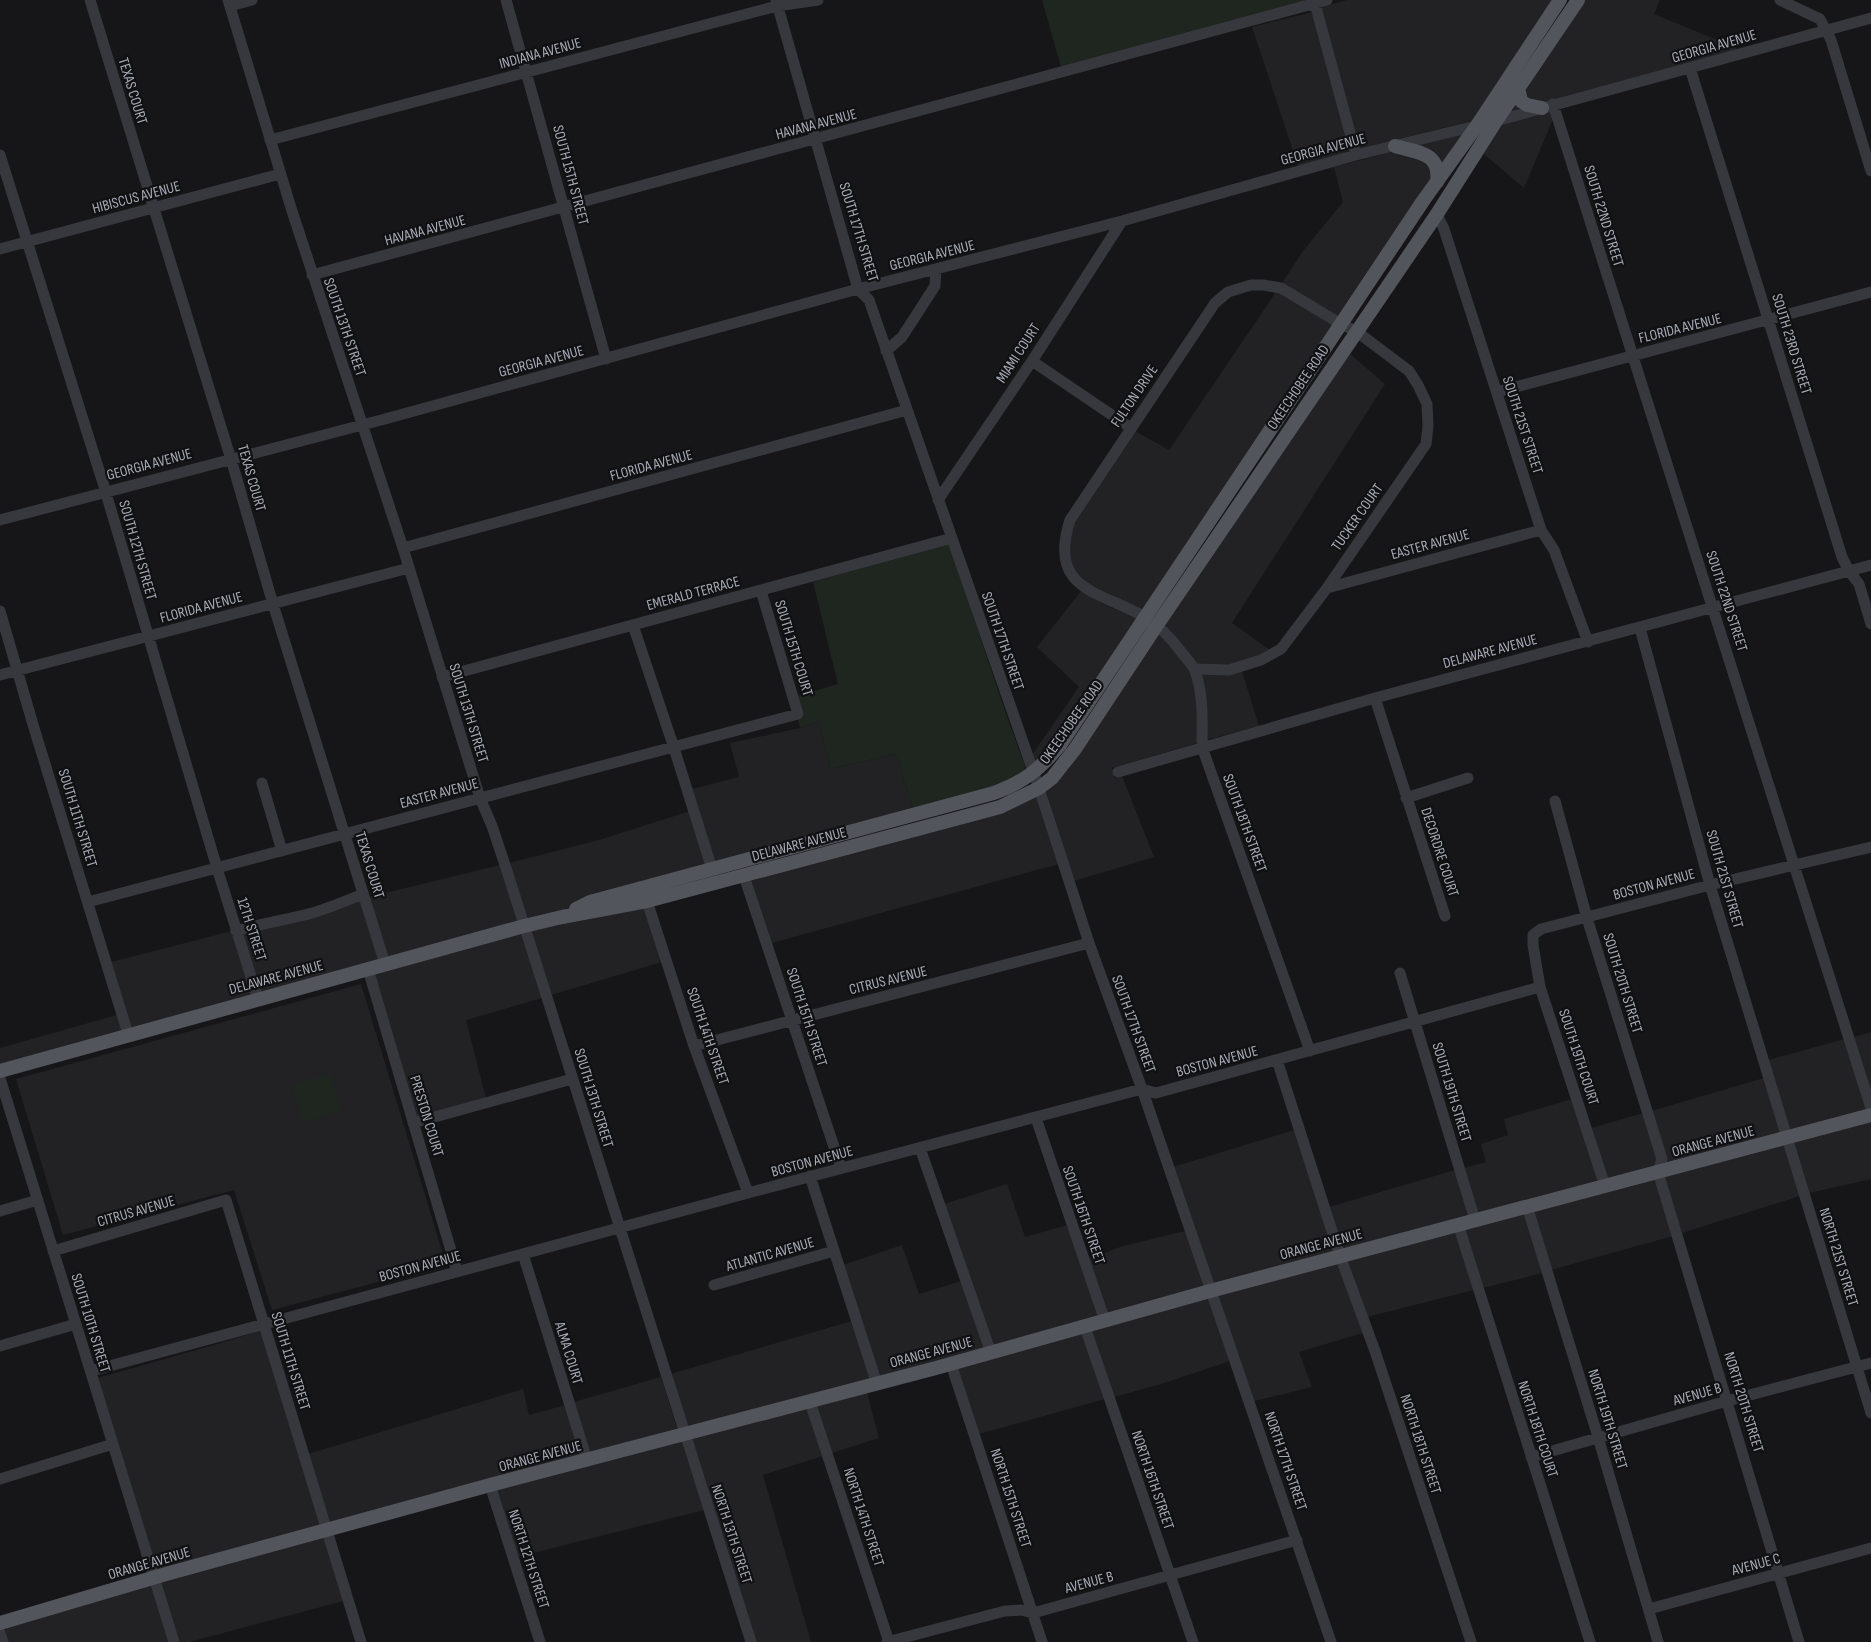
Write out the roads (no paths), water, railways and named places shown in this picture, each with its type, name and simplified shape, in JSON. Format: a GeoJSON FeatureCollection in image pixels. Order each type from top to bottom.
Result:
{"type":"FeatureCollection","features":[{"type":"Feature","properties":{"kind":"main road","name":"OKEECHOBEE ROAD"},"geometry":{"type":"LineString","coordinates":[[1034,773],[1060,745],[1144,617],[1560,0]]}},
{"type":"Feature","properties":{"kind":"main road","name":"OKEECHOBEE ROAD"},"geometry":{"type":"LineString","coordinates":[[1039,788],[1052,778],[1075,749],[1157,625],[1437,214],[1496,121],[1578,0]]}},
{"type":"Feature","properties":{"kind":"main road"},"geometry":{"type":"LineString","coordinates":[[1518,88],[1521,101],[1527,105],[1547,106]]}},
{"type":"Feature","properties":{"kind":"main road"},"geometry":{"type":"LineString","coordinates":[[1395,146],[1431,157],[1436,162],[1437,182]]}},
{"type":"Feature","properties":{"kind":"main road","name":"DELAWARE AVENUE"},"geometry":{"type":"LineString","coordinates":[[645,894],[712,869],[994,793],[1020,782],[1034,773]]}},
{"type":"Feature","properties":{"kind":"main road","name":"DELAWARE AVENUE"},"geometry":{"type":"LineString","coordinates":[[0,1071],[128,1034],[562,917],[590,902],[744,876],[1000,807],[1039,788]]}},
{"type":"Feature","properties":{"kind":"main road","name":"ORANGE AVENUE"},"geometry":{"type":"LineString","coordinates":[[0,1622],[490,1485],[810,1402],[1210,1291],[1871,1115]]}},
{"type":"Feature","properties":{"kind":"street","name":"TEXAS COURT"},"geometry":{"type":"LineString","coordinates":[[90,0],[231,458],[272,604],[385,964]]}},
{"type":"Feature","properties":{"kind":"street"},"geometry":{"type":"LineString","coordinates":[[229,3],[252,0]]}},
{"type":"Feature","properties":{"kind":"street","name":"SOUTH 15TH STREET"},"geometry":{"type":"LineString","coordinates":[[506,0],[606,359]]}},
{"type":"Feature","properties":{"kind":"street","name":"INDIANA AVENUE"},"geometry":{"type":"LineString","coordinates":[[270,140],[777,3],[818,0]]}},
{"type":"Feature","properties":{"kind":"street","name":"HAVANA AVENUE"},"geometry":{"type":"LineString","coordinates":[[312,275],[1327,0]]}},
{"type":"Feature","properties":{"kind":"street"},"geometry":{"type":"LineString","coordinates":[[1780,0],[1820,19],[1831,40],[1871,170]]}},
{"type":"Feature","properties":{"kind":"street"},"geometry":{"type":"LineString","coordinates":[[1315,2],[1356,155]]}},
{"type":"Feature","properties":{"kind":"street","name":"SOUTH 13TH STREET"},"geometry":{"type":"LineString","coordinates":[[229,3],[312,275],[403,548],[480,798],[492,826],[684,1434]]}},
{"type":"Feature","properties":{"kind":"street","name":"SOUTH 17TH STREET"},"geometry":{"type":"LineString","coordinates":[[777,3],[858,289],[869,300],[1034,773],[1089,943],[1142,1089],[1210,1291]]}},
{"type":"Feature","properties":{"kind":"street","name":"GEORGIA AVENUE"},"geometry":{"type":"LineString","coordinates":[[0,520],[606,359],[858,289],[1122,221],[1356,155],[1496,121],[1871,18]]}},
{"type":"Feature","properties":{"kind":"street","name":"SOUTH 23RD STREET"},"geometry":{"type":"LineString","coordinates":[[1690,68],[1842,558],[1859,584],[1871,624]]}},
{"type":"Feature","properties":{"kind":"street","name":"SOUTH 22ND STREET"},"geometry":{"type":"LineString","coordinates":[[1547,106],[1632,355],[1714,608],[1871,1108]]}},
{"type":"Feature","properties":{"kind":"street","name":"SOUTH 12TH STREET"},"geometry":{"type":"LineString","coordinates":[[0,154],[106,492],[217,868]]}},
{"type":"Feature","properties":{"kind":"street","name":"HIBISCUS AVENUE"},"geometry":{"type":"LineString","coordinates":[[0,249],[280,174]]}},
{"type":"Feature","properties":{"kind":"street","name":"SOUTH 21ST STREET"},"geometry":{"type":"LineString","coordinates":[[1437,214],[1444,229],[1541,530],[1554,550],[1588,642]]}},
{"type":"Feature","properties":{"kind":"street","name":"MIAMI COURT"},"geometry":{"type":"LineString","coordinates":[[938,500],[1032,361],[1122,221]]}},
{"type":"Feature","properties":{"kind":"street"},"geometry":{"type":"LineString","coordinates":[[886,351],[902,337],[935,286],[936,269]]}},
{"type":"Feature","properties":{"kind":"street","name":"FULTON DRIVE"},"geometry":{"type":"LineString","coordinates":[[1144,617],[1086,588],[1070,573],[1064,558],[1064,539],[1070,520],[1215,303],[1228,292],[1251,285],[1263,284],[1281,288],[1356,331]]}},
{"type":"Feature","properties":{"kind":"street","name":"FLORIDA AVENUE"},"geometry":{"type":"LineString","coordinates":[[1497,392],[1871,292]]}},
{"type":"Feature","properties":{"kind":"street","name":"TUCKER COURT"},"geometry":{"type":"LineString","coordinates":[[1195,670],[1229,670],[1261,660],[1281,649],[1327,588],[1426,444],[1428,426],[1426,404],[1418,385],[1409,371],[1356,331]]}},
{"type":"Feature","properties":{"kind":"street"},"geometry":{"type":"LineString","coordinates":[[1032,361],[1131,428]]}},
{"type":"Feature","properties":{"kind":"street","name":"FLORIDA AVENUE"},"geometry":{"type":"LineString","coordinates":[[403,548],[907,410]]}},
{"type":"Feature","properties":{"kind":"street","name":"EASTER AVENUE"},"geometry":{"type":"LineString","coordinates":[[1327,588],[1541,530]]}},
{"type":"Feature","properties":{"kind":"street","name":"EMERALD TERRACE"},"geometry":{"type":"LineString","coordinates":[[442,676],[952,538]]}},
{"type":"Feature","properties":{"kind":"street","name":"DELAWARE AVENUE"},"geometry":{"type":"LineString","coordinates":[[1118,772],[1375,698],[1871,566]]}},
{"type":"Feature","properties":{"kind":"street","name":"FLORIDA AVENUE"},"geometry":{"type":"LineString","coordinates":[[0,675],[409,568]]}},
{"type":"Feature","properties":{"kind":"street","name":"SOUTH 15TH COURT"},"geometry":{"type":"LineString","coordinates":[[761,590],[798,714]]}},
{"type":"Feature","properties":{"kind":"street","name":"SOUTH 11TH STREET"},"geometry":{"type":"LineString","coordinates":[[0,611],[128,1034]]}},
{"type":"Feature","properties":{"kind":"street","name":"SOUTH 18TH STREET"},"geometry":{"type":"LineString","coordinates":[[1144,617],[1157,625],[1195,670],[1202,704],[1202,747],[1310,1051]]}},
{"type":"Feature","properties":{"kind":"street"},"geometry":{"type":"LineString","coordinates":[[633,625],[712,869]]}},
{"type":"Feature","properties":{"kind":"street","name":"SOUTH 21ST STREET"},"geometry":{"type":"LineString","coordinates":[[1640,628],[1710,885],[1787,1138]]}},
{"type":"Feature","properties":{"kind":"street","name":"DECORDRE COURT"},"geometry":{"type":"LineString","coordinates":[[1375,698],[1445,916]]}},
{"type":"Feature","properties":{"kind":"street","name":"EASTER AVENUE"},"geometry":{"type":"LineString","coordinates":[[88,902],[798,714]]}},
{"type":"Feature","properties":{"kind":"street","name":"DECORDRE COURT"},"geometry":{"type":"LineString","coordinates":[[1406,798],[1468,778]]}},
{"type":"Feature","properties":{"kind":"street"},"geometry":{"type":"LineString","coordinates":[[262,783],[282,851]]}},
{"type":"Feature","properties":{"kind":"street","name":"SOUTH 20TH STREET"},"geometry":{"type":"LineString","coordinates":[[1555,801],[1587,918],[1662,1159],[1658,1172]]}},
{"type":"Feature","properties":{"kind":"street","name":"BOSTON AVENUE"},"geometry":{"type":"LineString","coordinates":[[1533,935],[1541,929],[1710,885],[1871,847]]}},
{"type":"Feature","properties":{"kind":"street","name":"12TH STREET"},"geometry":{"type":"LineString","coordinates":[[217,868],[258,999]]}},
{"type":"Feature","properties":{"kind":"street","name":"SOUTH 15TH STREET"},"geometry":{"type":"LineString","coordinates":[[744,876],[842,1168]]}},
{"type":"Feature","properties":{"kind":"street"},"geometry":{"type":"LineString","coordinates":[[236,931],[265,922],[311,913],[363,894]]}},
{"type":"Feature","properties":{"kind":"street","name":"SOUTH 14TH STREET"},"geometry":{"type":"LineString","coordinates":[[645,894],[694,1046],[748,1193]]}},
{"type":"Feature","properties":{"kind":"street","name":"SOUTH 19TH COURT"},"geometry":{"type":"LineString","coordinates":[[1533,935],[1540,987],[1605,1186]]}},
{"type":"Feature","properties":{"kind":"street","name":"CITRUS AVENUE"},"geometry":{"type":"LineString","coordinates":[[694,1046],[1089,943]]}},
{"type":"Feature","properties":{"kind":"street","name":"PRESTON COURT"},"geometry":{"type":"LineString","coordinates":[[368,969],[457,1271]]}},
{"type":"Feature","properties":{"kind":"street","name":"SOUTH 19TH STREET"},"geometry":{"type":"LineString","coordinates":[[1400,974],[1475,1220]]}},
{"type":"Feature","properties":{"kind":"street","name":"BOSTON AVENUE"},"geometry":{"type":"LineString","coordinates":[[90,1371],[810,1176],[1142,1089],[1156,1093],[1540,987]]}},
{"type":"Feature","properties":{"kind":"street"},"geometry":{"type":"LineString","coordinates":[[1277,1060],[1340,1256]]}},
{"type":"Feature","properties":{"kind":"street","name":"SOUTH 10TH STREET"},"geometry":{"type":"LineString","coordinates":[[0,1078],[174,1642]]}},
{"type":"Feature","properties":{"kind":"street"},"geometry":{"type":"LineString","coordinates":[[414,1123],[572,1079]]}},
{"type":"Feature","properties":{"kind":"street","name":"SOUTH 16TH STREET"},"geometry":{"type":"LineString","coordinates":[[1036,1118],[1105,1321]]}},
{"type":"Feature","properties":{"kind":"street","name":"NORTH 21ST STREET"},"geometry":{"type":"LineString","coordinates":[[1787,1138],[1871,1413]]}},
{"type":"Feature","properties":{"kind":"street"},"geometry":{"type":"LineString","coordinates":[[920,1148],[990,1353]]}},
{"type":"Feature","properties":{"kind":"street","name":"NORTH 20TH STREET"},"geometry":{"type":"LineString","coordinates":[[1658,1172],[1728,1400],[1799,1642]]}},
{"type":"Feature","properties":{"kind":"street"},"geometry":{"type":"LineString","coordinates":[[810,1176],[877,1384]]}},
{"type":"Feature","properties":{"kind":"street"},"geometry":{"type":"LineString","coordinates":[[0,1211],[38,1200]]}},
{"type":"Feature","properties":{"kind":"street","name":"SOUTH 11TH STREET"},"geometry":{"type":"LineString","coordinates":[[226,1200],[361,1642]]}},
{"type":"Feature","properties":{"kind":"street","name":"CITRUS AVENUE"},"geometry":{"type":"LineString","coordinates":[[53,1251],[226,1200]]}},
{"type":"Feature","properties":{"kind":"street","name":"NORTH 19TH STREET"},"geometry":{"type":"LineString","coordinates":[[1527,1206],[1598,1437],[1658,1642]]}},
{"type":"Feature","properties":{"kind":"street","name":"NORTH 18TH COURT"},"geometry":{"type":"LineString","coordinates":[[1458,1224],[1590,1642]]}},
{"type":"Feature","properties":{"kind":"street","name":"ATLANTIC AVENUE"},"geometry":{"type":"LineString","coordinates":[[714,1285],[834,1251]]}},
{"type":"Feature","properties":{"kind":"street","name":"ALMA COURT"},"geometry":{"type":"LineString","coordinates":[[523,1254],[587,1460]]}},
{"type":"Feature","properties":{"kind":"street","name":"NORTH 18TH STREET"},"geometry":{"type":"LineString","coordinates":[[1340,1256],[1375,1351],[1471,1642]]}},
{"type":"Feature","properties":{"kind":"street","name":"NORTH 17TH STREET"},"geometry":{"type":"LineString","coordinates":[[1210,1291],[1332,1642]]}},
{"type":"Feature","properties":{"kind":"street"},"geometry":{"type":"LineString","coordinates":[[0,1346],[76,1324]]}},
{"type":"Feature","properties":{"kind":"street","name":"NORTH 16TH STREET"},"geometry":{"type":"LineString","coordinates":[[1085,1327],[1193,1642]]}},
{"type":"Feature","properties":{"kind":"street","name":"NORTH 15TH STREET"},"geometry":{"type":"LineString","coordinates":[[951,1364],[1042,1642]]}},
{"type":"Feature","properties":{"kind":"street","name":"AVENUE B"},"geometry":{"type":"LineString","coordinates":[[1531,1457],[1728,1400],[1871,1364]]}},
{"type":"Feature","properties":{"kind":"street","name":"NORTH 14TH STREET"},"geometry":{"type":"LineString","coordinates":[[810,1402],[888,1642]]}},
{"type":"Feature","properties":{"kind":"street","name":"NORTH 13TH STREET"},"geometry":{"type":"LineString","coordinates":[[684,1434],[751,1642]]}},
{"type":"Feature","properties":{"kind":"street"},"geometry":{"type":"LineString","coordinates":[[0,1479],[113,1444]]}},
{"type":"Feature","properties":{"kind":"street","name":"NORTH 12TH STREET"},"geometry":{"type":"LineString","coordinates":[[490,1485],[540,1642]]}},
{"type":"Feature","properties":{"kind":"street","name":"AVENUE B"},"geometry":{"type":"LineString","coordinates":[[888,1642],[1005,1612],[1021,1610],[1033,1613],[1297,1540]]}},
{"type":"Feature","properties":{"kind":"street","name":"AVENUE C"},"geometry":{"type":"LineString","coordinates":[[1649,1609],[1871,1548]]}},
{"type":"Feature","properties":{"kind":"street"},"geometry":{"type":"LineString","coordinates":[[0,1633],[3,1642]]}}]}
